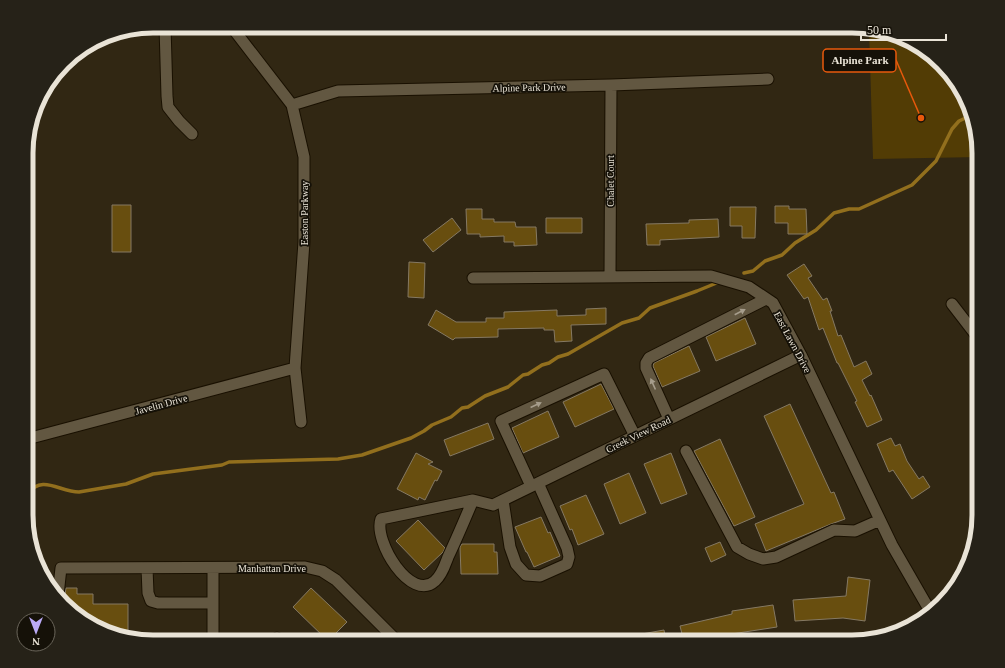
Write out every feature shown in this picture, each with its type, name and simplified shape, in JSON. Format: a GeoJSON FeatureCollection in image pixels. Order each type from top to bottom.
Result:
{"type":"FeatureCollection","features":[{"type":"Feature","properties":{"kind":"street"},"geometry":{"type":"LineString","coordinates":[[165,33],[168,107],[192,134]]}},
{"type":"Feature","properties":{"kind":"street","name":"Easton Parkway"},"geometry":{"type":"LineString","coordinates":[[236,33],[292,105],[304,157],[304,242],[295,368],[301,422]]}},
{"type":"Feature","properties":{"kind":"street","name":"Alpine Park Drive"},"geometry":{"type":"LineString","coordinates":[[292,105],[338,91],[611,85],[768,79]]}},
{"type":"Feature","properties":{"kind":"street","name":"Chalet Court"},"geometry":{"type":"LineString","coordinates":[[610,276],[611,85]]}},
{"type":"Feature","properties":{"kind":"street","name":"East Lawn Drive"},"geometry":{"type":"LineString","coordinates":[[473,278],[711,276],[749,287],[773,303],[801,355],[892,545],[928,608]]}},
{"type":"Feature","properties":{"kind":"street"},"geometry":{"type":"LineString","coordinates":[[669,419],[646,368],[646,363],[649,358],[766,299]]}},
{"type":"Feature","properties":{"kind":"street"},"geometry":{"type":"LineString","coordinates":[[952,304],[972,330]]}},
{"type":"Feature","properties":{"kind":"street","name":"Creek View Road"},"geometry":{"type":"LineString","coordinates":[[473,500],[493,505],[801,355]]}},
{"type":"Feature","properties":{"kind":"street","name":"Javelin Drive"},"geometry":{"type":"LineString","coordinates":[[33,437],[295,368]]}},
{"type":"Feature","properties":{"kind":"street"},"geometry":{"type":"LineString","coordinates":[[503,500],[510,547],[516,564],[526,575],[540,576],[567,564],[569,557],[567,548],[501,421],[604,374],[635,436]]}},
{"type":"Feature","properties":{"kind":"street"},"geometry":{"type":"LineString","coordinates":[[686,451],[737,547],[749,554],[763,559],[776,557],[834,530],[855,531],[880,520]]}},
{"type":"Feature","properties":{"kind":"street"},"geometry":{"type":"LineString","coordinates":[[473,500],[439,577],[435,582],[420,585],[398,570],[385,548],[380,532],[379,523],[381,519],[473,500]]}},
{"type":"Feature","properties":{"kind":"street","name":"Manhattan Drive"},"geometry":{"type":"LineString","coordinates":[[58,589],[60,568],[305,567],[322,571],[336,580],[391,635]]}},
{"type":"Feature","properties":{"kind":"street"},"geometry":{"type":"LineString","coordinates":[[148,568],[148,593],[151,601],[158,603],[213,603]]}},
{"type":"Feature","properties":{"kind":"street"},"geometry":{"type":"LineString","coordinates":[[212,635],[213,568]]}},
{"type":"Feature","properties":{"kind":"shaded area"},"geometry":{"type":"Polygon","coordinates":[[[869,34],[883,37],[905,45],[937,68],[956,93],[963,107],[968,122],[972,146],[972,157],[873,159],[869,34]]]}},
{"type":"Feature","properties":{"kind":"building"},"geometry":{"type":"Polygon","coordinates":[[[112,205],[131,205],[131,252],[112,252],[112,205]]]}},
{"type":"Feature","properties":{"kind":"building"},"geometry":{"type":"Polygon","coordinates":[[[775,206],[789,206],[789,209],[806,209],[807,234],[788,234],[788,223],[775,223],[775,206]]]}},
{"type":"Feature","properties":{"kind":"building"},"geometry":{"type":"Polygon","coordinates":[[[730,207],[756,207],[755,238],[742,238],[742,226],[730,226],[730,207]]]}},
{"type":"Feature","properties":{"kind":"building"},"geometry":{"type":"Polygon","coordinates":[[[466,209],[482,209],[482,219],[494,219],[494,222],[515,222],[516,227],[536,227],[537,245],[514,246],[514,242],[504,242],[504,236],[480,237],[480,234],[467,234],[466,209]]]}},
{"type":"Feature","properties":{"kind":"building"},"geometry":{"type":"Polygon","coordinates":[[[452,218],[461,230],[433,252],[423,240],[452,218]]]}},
{"type":"Feature","properties":{"kind":"building"},"geometry":{"type":"Polygon","coordinates":[[[546,218],[582,218],[582,233],[546,233],[546,218]]]}},
{"type":"Feature","properties":{"kind":"building"},"geometry":{"type":"Polygon","coordinates":[[[718,219],[719,237],[660,240],[660,245],[647,245],[646,224],[689,223],[689,220],[718,219]]]}},
{"type":"Feature","properties":{"kind":"building"},"geometry":{"type":"Polygon","coordinates":[[[409,262],[425,263],[424,298],[408,297],[409,262]]]}},
{"type":"Feature","properties":{"kind":"building"},"geometry":{"type":"Polygon","coordinates":[[[804,264],[812,276],[808,278],[823,300],[827,298],[838,336],[841,335],[854,367],[866,361],[872,374],[862,380],[870,396],[871,395],[882,420],[867,427],[855,402],[857,401],[837,363],[823,328],[819,330],[808,297],[804,299],[787,275],[804,264]]]}},
{"type":"Feature","properties":{"kind":"building"},"geometry":{"type":"Polygon","coordinates":[[[606,308],[606,324],[571,325],[572,341],[555,342],[554,330],[544,330],[544,328],[498,329],[498,337],[455,338],[453,340],[428,325],[436,310],[456,322],[486,322],[486,318],[504,318],[504,312],[557,310],[557,316],[586,315],[586,309],[606,308]]]}},
{"type":"Feature","properties":{"kind":"building"},"geometry":{"type":"Polygon","coordinates":[[[745,318],[756,344],[716,361],[706,337],[745,318]]]}},
{"type":"Feature","properties":{"kind":"building"},"geometry":{"type":"Polygon","coordinates":[[[689,346],[700,371],[662,387],[653,366],[654,363],[689,346]]]}},
{"type":"Feature","properties":{"kind":"building"},"geometry":{"type":"Polygon","coordinates":[[[601,384],[614,409],[575,427],[563,402],[601,384]]]}},
{"type":"Feature","properties":{"kind":"building"},"geometry":{"type":"Polygon","coordinates":[[[790,404],[831,493],[834,492],[845,519],[766,551],[755,524],[804,504],[764,416],[790,404]]]}},
{"type":"Feature","properties":{"kind":"building"},"geometry":{"type":"Polygon","coordinates":[[[548,411],[559,437],[523,453],[512,428],[548,411]]]}},
{"type":"Feature","properties":{"kind":"building"},"geometry":{"type":"Polygon","coordinates":[[[488,423],[494,439],[450,456],[444,440],[488,423]]]}},
{"type":"Feature","properties":{"kind":"building"},"geometry":{"type":"Polygon","coordinates":[[[891,438],[895,446],[900,444],[907,461],[919,479],[923,476],[930,487],[912,499],[893,470],[889,472],[877,444],[891,438]]]}},
{"type":"Feature","properties":{"kind":"building"},"geometry":{"type":"Polygon","coordinates":[[[720,439],[755,517],[734,526],[694,451],[720,439]]]}},
{"type":"Feature","properties":{"kind":"building"},"geometry":{"type":"Polygon","coordinates":[[[416,453],[433,462],[428,464],[442,471],[437,481],[435,480],[425,500],[419,497],[418,500],[397,489],[416,453]]]}},
{"type":"Feature","properties":{"kind":"building"},"geometry":{"type":"Polygon","coordinates":[[[671,453],[687,494],[661,504],[644,464],[671,453]]]}},
{"type":"Feature","properties":{"kind":"building"},"geometry":{"type":"Polygon","coordinates":[[[629,473],[646,513],[620,524],[604,484],[629,473]]]}},
{"type":"Feature","properties":{"kind":"building"},"geometry":{"type":"Polygon","coordinates":[[[586,495],[604,534],[578,545],[572,529],[570,530],[560,506],[586,495]]]}},
{"type":"Feature","properties":{"kind":"building"},"geometry":{"type":"Polygon","coordinates":[[[541,517],[548,533],[550,532],[560,556],[534,567],[515,527],[541,517]]]}},
{"type":"Feature","properties":{"kind":"building"},"geometry":{"type":"Polygon","coordinates":[[[418,520],[445,548],[443,552],[424,570],[396,541],[418,520]]]}},
{"type":"Feature","properties":{"kind":"building"},"geometry":{"type":"Polygon","coordinates":[[[720,542],[726,555],[711,562],[705,548],[720,542]]]}},
{"type":"Feature","properties":{"kind":"building"},"geometry":{"type":"Polygon","coordinates":[[[462,544],[494,544],[494,552],[497,552],[498,574],[461,574],[460,547],[462,544]]]}},
{"type":"Feature","properties":{"kind":"building"},"geometry":{"type":"Polygon","coordinates":[[[848,577],[870,580],[865,621],[843,618],[795,621],[793,600],[846,596],[848,577]]]}},
{"type":"Feature","properties":{"kind":"building"},"geometry":{"type":"Polygon","coordinates":[[[66,588],[77,588],[77,594],[93,594],[93,604],[128,604],[128,632],[100,623],[80,610],[65,596],[66,588]]]}},
{"type":"Feature","properties":{"kind":"building"},"geometry":{"type":"Polygon","coordinates":[[[311,588],[347,622],[334,635],[322,635],[293,607],[311,588]]]}},
{"type":"Feature","properties":{"kind":"building"},"geometry":{"type":"Polygon","coordinates":[[[773,605],[777,627],[725,635],[682,635],[680,626],[732,614],[732,611],[773,605]]]}},
{"type":"Feature","properties":{"kind":"building"},"geometry":{"type":"Polygon","coordinates":[[[664,630],[665,635],[636,635],[664,630]]]}},
{"type":"Feature","properties":{"kind":"waterway"},"geometry":{"type":"LineString","coordinates":[[744,273],[753,271],[765,261],[782,255],[795,243],[816,230],[834,213],[849,209],[859,209],[912,185],[936,161],[952,129],[959,121],[967,118]]}},
{"type":"Feature","properties":{"kind":"waterway"},"geometry":{"type":"LineString","coordinates":[[33,488],[39,485],[45,485],[79,492],[126,484],[153,474],[222,465],[229,462],[338,459],[362,455],[411,438],[432,425],[451,417],[462,408],[468,407],[485,396],[508,387],[523,375],[528,374],[558,357],[568,354],[622,323],[639,318],[650,308],[719,282]]}},
{"type":"Feature","properties":{"kind":"place","name":"Alpine Park"},"geometry":{"type":"Point","coordinates":[921,118]}}]}
